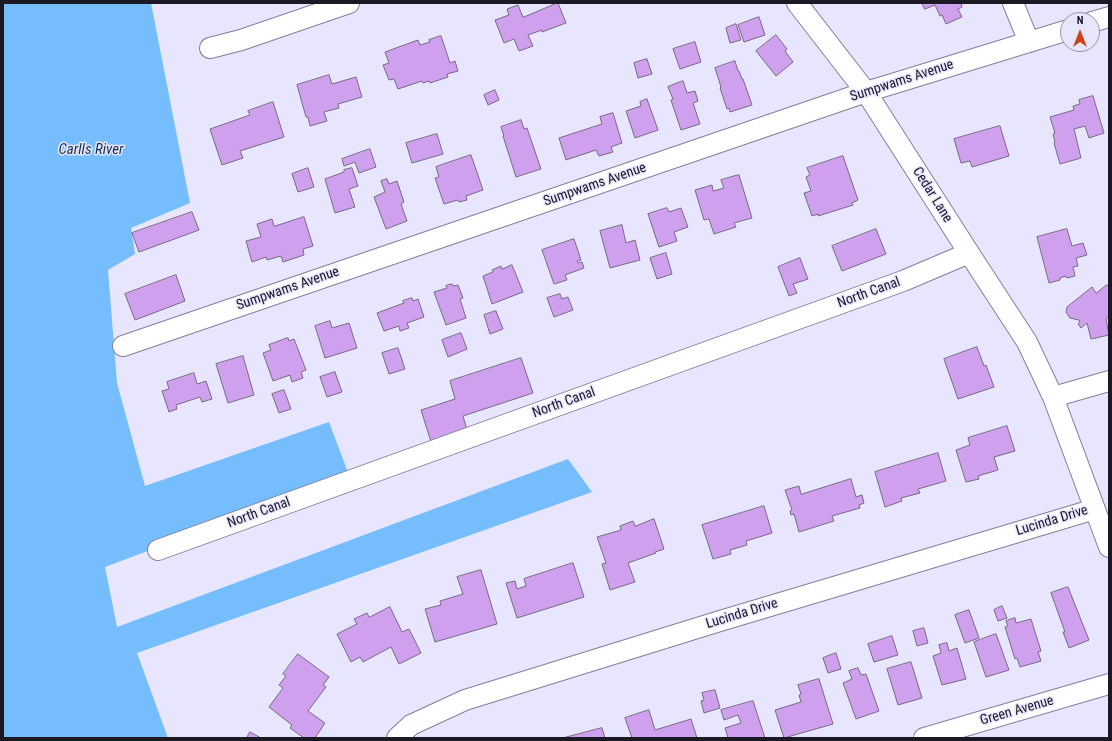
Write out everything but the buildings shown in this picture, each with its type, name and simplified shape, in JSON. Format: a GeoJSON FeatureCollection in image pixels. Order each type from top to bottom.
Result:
{"type":"FeatureCollection","features":[{"type":"Feature","properties":{"kind":"street"},"geometry":{"type":"LineString","coordinates":[[210,48],[241,40],[349,3]]}},
{"type":"Feature","properties":{"kind":"street","name":"Cedar Lane"},"geometry":{"type":"LineString","coordinates":[[797,3],[866,92],[1027,342],[1053,397],[1109,546]]}},
{"type":"Feature","properties":{"kind":"street"},"geometry":{"type":"LineString","coordinates":[[1013,3],[1029,42]]}},
{"type":"Feature","properties":{"kind":"street","name":"Sumpwams Avenue"},"geometry":{"type":"LineString","coordinates":[[123,346],[866,92],[1060,32]]}},
{"type":"Feature","properties":{"kind":"street","name":"North Canal"},"geometry":{"type":"LineString","coordinates":[[158,550],[903,281],[969,253]]}},
{"type":"Feature","properties":{"kind":"street"},"geometry":{"type":"LineString","coordinates":[[1053,397],[1109,381]]}},
{"type":"Feature","properties":{"kind":"street","name":"Lucinda Drive"},"geometry":{"type":"LineString","coordinates":[[397,738],[411,725],[465,700],[720,621],[1095,508]]}},
{"type":"Feature","properties":{"kind":"street","name":"Green Avenue"},"geometry":{"type":"LineString","coordinates":[[924,738],[1109,684]]}},
{"type":"Feature","properties":{"kind":"water","name":"Carlls River"},"geometry":{"type":"Polygon","coordinates":[[[3,3],[151,3],[190,203],[131,228],[135,254],[108,270],[117,383],[145,486],[329,422],[349,475],[105,567],[117,627],[568,459],[592,492],[137,653],[168,738],[3,738],[3,3]]]}}]}
